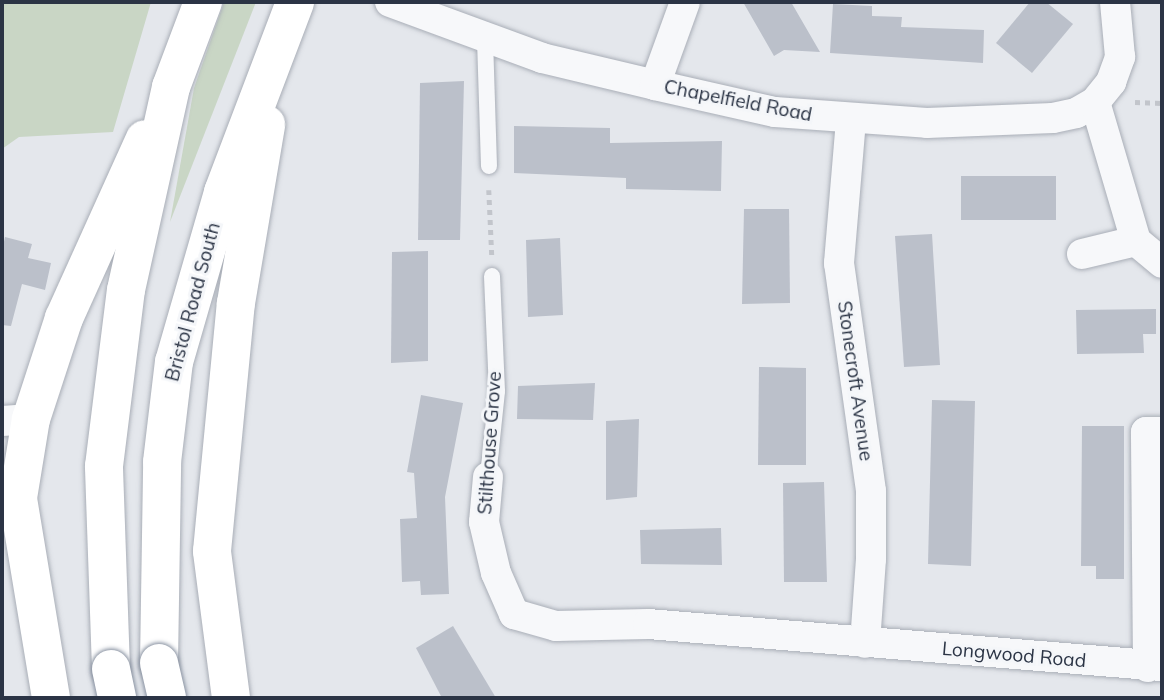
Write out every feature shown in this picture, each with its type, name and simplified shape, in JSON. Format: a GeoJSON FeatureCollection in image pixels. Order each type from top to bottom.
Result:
{"type":"FeatureCollection","features":[{"type":"Feature","properties":{"kind":"highway"},"geometry":{"type":"LineString","coordinates":[[51,698],[10,494],[16,420],[123,182],[171,87],[203,2]]}},
{"type":"Feature","properties":{"kind":"highway"},"geometry":{"type":"LineString","coordinates":[[231,698],[212,551],[236,303],[288,18]]}},
{"type":"Feature","properties":{"kind":"highway","name":"Bristol Road South"},"geometry":{"type":"LineString","coordinates":[[163,680],[162,462],[173,362],[223,191],[288,18]]}},
{"type":"Feature","properties":{"kind":"highway"},"geometry":{"type":"LineString","coordinates":[[114,684],[104,466],[126,290],[171,87]]}},
{"type":"Feature","properties":{"kind":"street","name":"Chapelfield Road"},"geometry":{"type":"LineString","coordinates":[[390,2],[542,58],[775,112],[852,120],[927,123],[1053,118],[1076,113],[1095,102]]}},
{"type":"Feature","properties":{"kind":"street"},"geometry":{"type":"LineString","coordinates":[[655,85],[685,2]]}},
{"type":"Feature","properties":{"kind":"street"},"geometry":{"type":"LineString","coordinates":[[1115,2],[1120,57],[1111,82],[1095,102],[1136,241],[1162,263]]}},
{"type":"Feature","properties":{"kind":"street","name":"Stonecroft Avenue"},"geometry":{"type":"LineString","coordinates":[[852,120],[839,263],[871,491],[871,559],[865,643]]}},
{"type":"Feature","properties":{"kind":"street"},"geometry":{"type":"LineString","coordinates":[[1082,254],[1136,241]]}},
{"type":"Feature","properties":{"kind":"street"},"geometry":{"type":"LineString","coordinates":[[1155,666],[1146,432],[1162,432]]}},
{"type":"Feature","properties":{"kind":"street","name":"Stilthouse Grove"},"geometry":{"type":"LineString","coordinates":[[488,477],[484,522],[496,573],[514,614],[555,626],[648,624],[865,643]]}},
{"type":"Feature","properties":{"kind":"street","name":"Longwood Road"},"geometry":{"type":"LineString","coordinates":[[865,643],[1155,666]]}},
{"type":"Feature","properties":{"kind":"lane"},"geometry":{"type":"LineString","coordinates":[[485,39],[489,166]]}},
{"type":"Feature","properties":{"kind":"lane","name":"Stilthouse Grove"},"geometry":{"type":"LineString","coordinates":[[488,477],[497,391],[492,276]]}},
{"type":"Feature","properties":{"kind":"path"},"geometry":{"type":"LineString","coordinates":[[489,166],[492,276]]}},
{"type":"Feature","properties":{"kind":"green space"},"geometry":{"type":"Polygon","coordinates":[[[2,2],[151,2],[113,132],[19,137],[2,149],[2,2]]]}},
{"type":"Feature","properties":{"kind":"green space"},"geometry":{"type":"Polygon","coordinates":[[[224,2],[256,2],[170,222],[194,88],[224,2]]]}},
{"type":"Feature","properties":{"kind":"building"},"geometry":{"type":"Polygon","coordinates":[[[743,2],[791,2],[820,52],[784,50],[774,56],[743,2]]]}},
{"type":"Feature","properties":{"kind":"building"},"geometry":{"type":"Polygon","coordinates":[[[1030,2],[1046,2],[1073,24],[1032,73],[996,43],[1030,2]]]}},
{"type":"Feature","properties":{"kind":"building"},"geometry":{"type":"Polygon","coordinates":[[[833,4],[872,6],[872,16],[902,17],[901,27],[984,30],[983,63],[830,53],[833,4]]]}},
{"type":"Feature","properties":{"kind":"building"},"geometry":{"type":"Polygon","coordinates":[[[464,81],[460,240],[418,240],[420,83],[464,81]]]}},
{"type":"Feature","properties":{"kind":"building"},"geometry":{"type":"Polygon","coordinates":[[[514,126],[610,128],[610,143],[722,141],[721,191],[626,189],[626,178],[514,173],[514,126]]]}},
{"type":"Feature","properties":{"kind":"building"},"geometry":{"type":"Polygon","coordinates":[[[961,176],[1056,176],[1056,220],[961,220],[961,176]]]}},
{"type":"Feature","properties":{"kind":"building"},"geometry":{"type":"Polygon","coordinates":[[[744,209],[789,209],[790,303],[742,304],[744,209]]]}},
{"type":"Feature","properties":{"kind":"building"},"geometry":{"type":"Polygon","coordinates":[[[932,234],[940,365],[904,367],[895,236],[932,234]]]}},
{"type":"Feature","properties":{"kind":"building"},"geometry":{"type":"Polygon","coordinates":[[[5,237],[32,244],[28,258],[51,263],[45,290],[22,284],[11,326],[2,325],[2,251],[5,237]]]}},
{"type":"Feature","properties":{"kind":"building"},"geometry":{"type":"Polygon","coordinates":[[[560,238],[563,315],[528,317],[526,240],[560,238]]]}},
{"type":"Feature","properties":{"kind":"building"},"geometry":{"type":"Polygon","coordinates":[[[428,251],[428,361],[391,363],[392,252],[428,251]]]}},
{"type":"Feature","properties":{"kind":"building"},"geometry":{"type":"Polygon","coordinates":[[[1156,309],[1156,334],[1143,334],[1144,353],[1077,354],[1076,310],[1156,309]]]}},
{"type":"Feature","properties":{"kind":"building"},"geometry":{"type":"Polygon","coordinates":[[[759,367],[806,368],[806,465],[758,465],[759,367]]]}},
{"type":"Feature","properties":{"kind":"building"},"geometry":{"type":"Polygon","coordinates":[[[595,383],[593,420],[517,419],[518,386],[595,383]]]}},
{"type":"Feature","properties":{"kind":"building"},"geometry":{"type":"Polygon","coordinates":[[[421,395],[463,403],[445,497],[449,594],[421,595],[420,581],[402,582],[400,519],[417,518],[414,473],[407,472],[421,395]]]}},
{"type":"Feature","properties":{"kind":"building"},"geometry":{"type":"Polygon","coordinates":[[[932,400],[975,401],[971,566],[928,564],[932,400]]]}},
{"type":"Feature","properties":{"kind":"building"},"geometry":{"type":"Polygon","coordinates":[[[639,419],[637,497],[606,500],[606,421],[639,419]]]}},
{"type":"Feature","properties":{"kind":"building"},"geometry":{"type":"Polygon","coordinates":[[[1082,426],[1124,426],[1124,579],[1096,579],[1096,566],[1081,566],[1082,426]]]}},
{"type":"Feature","properties":{"kind":"building"},"geometry":{"type":"Polygon","coordinates":[[[824,482],[827,582],[784,582],[783,483],[824,482]]]}},
{"type":"Feature","properties":{"kind":"building"},"geometry":{"type":"Polygon","coordinates":[[[721,528],[722,565],[641,564],[640,530],[721,528]]]}},
{"type":"Feature","properties":{"kind":"building"},"geometry":{"type":"Polygon","coordinates":[[[453,626],[496,698],[442,698],[416,648],[453,626]]]}}]}
